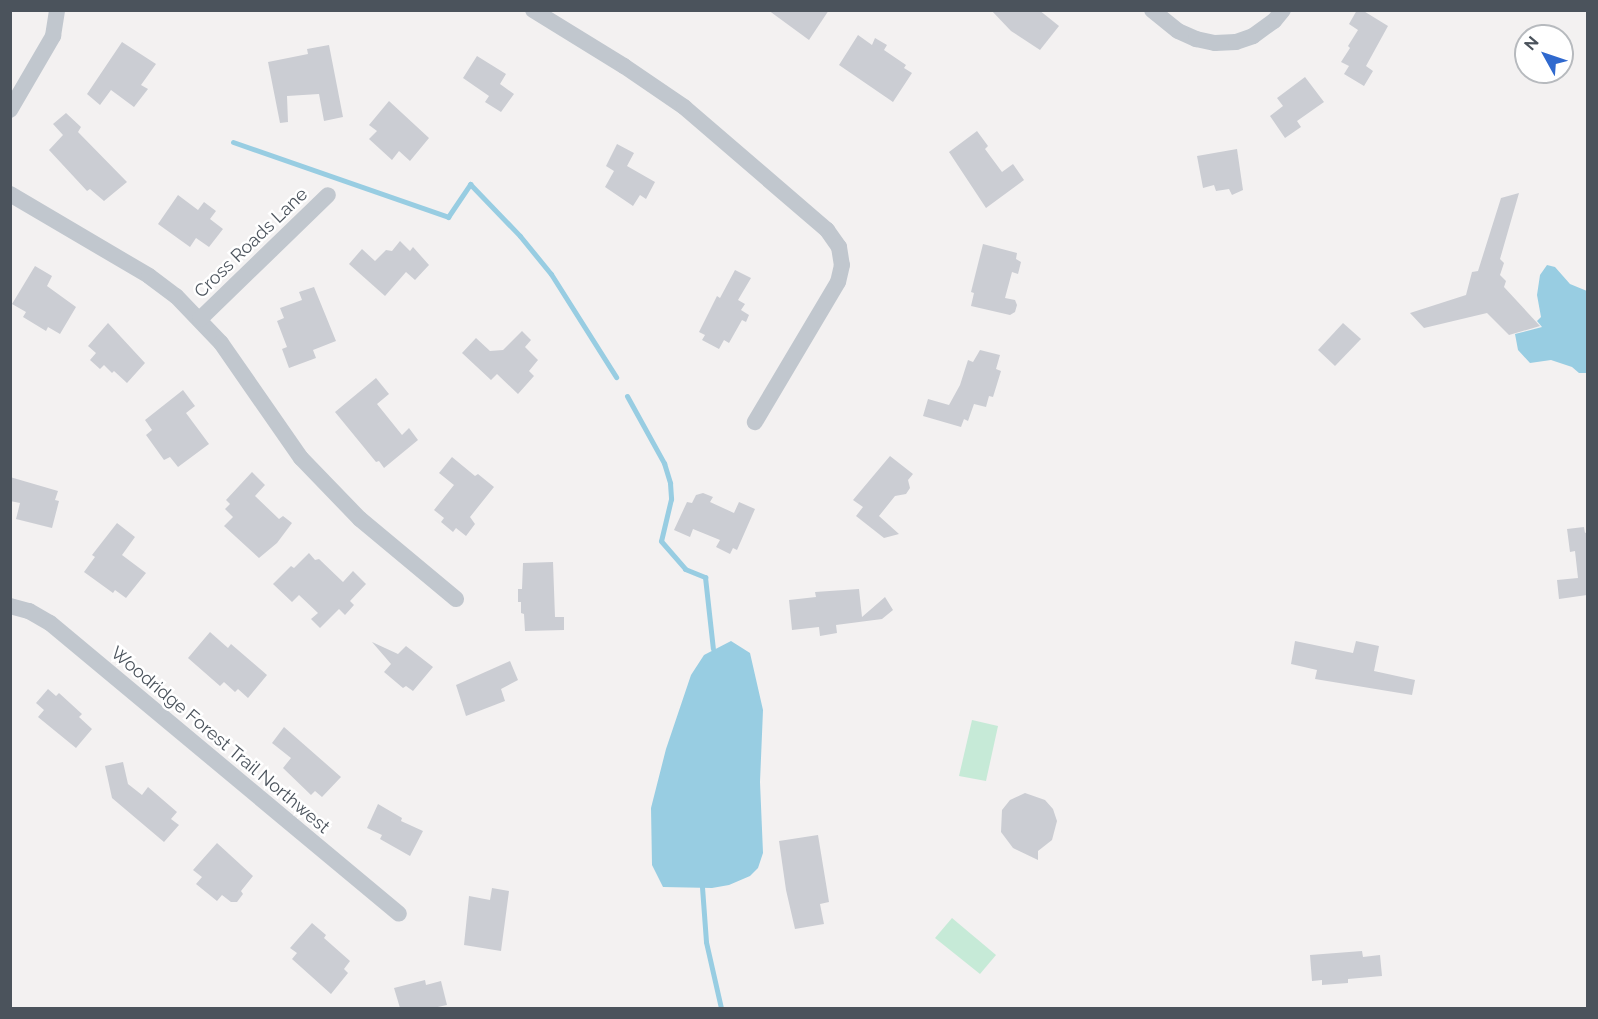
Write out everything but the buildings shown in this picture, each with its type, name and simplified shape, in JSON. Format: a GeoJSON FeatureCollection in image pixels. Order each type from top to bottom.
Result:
{"type":"FeatureCollection","features":[{"type":"Feature","properties":{"kind":"street"},"geometry":{"type":"LineString","coordinates":[[10,110],[53,36],[57,10]]}},
{"type":"Feature","properties":{"kind":"street"},"geometry":{"type":"LineString","coordinates":[[533,10],[624,66],[684,107],[827,230],[839,247],[842,265],[838,282],[755,422]]}},
{"type":"Feature","properties":{"kind":"street"},"geometry":{"type":"LineString","coordinates":[[1152,10],[1178,31],[1196,39],[1215,43],[1236,42],[1253,36],[1274,21],[1282,10]]}},
{"type":"Feature","properties":{"kind":"street"},"geometry":{"type":"LineString","coordinates":[[10,194],[149,276],[200,319],[220,343],[302,458],[360,519],[456,599]]}},
{"type":"Feature","properties":{"kind":"street","name":"Cross Roads Lane"},"geometry":{"type":"LineString","coordinates":[[200,319],[328,195]]}},
{"type":"Feature","properties":{"kind":"street","name":"Woodridge Forest Trail Northwest"},"geometry":{"type":"LineString","coordinates":[[10,606],[29,611],[50,623],[399,914]]}},
{"type":"Feature","properties":{"kind":"green space"},"geometry":{"type":"Polygon","coordinates":[[[972,720],[998,726],[986,781],[959,776],[972,720]]]}},
{"type":"Feature","properties":{"kind":"green space"},"geometry":{"type":"Polygon","coordinates":[[[952,918],[996,955],[980,974],[935,938],[952,918]]]}},
{"type":"Feature","properties":{"kind":"water"},"geometry":{"type":"Polygon","coordinates":[[[1547,265],[1555,267],[1570,284],[1587,291],[1587,373],[1579,373],[1572,367],[1551,360],[1530,363],[1518,350],[1515,334],[1542,327],[1537,321],[1541,317],[1537,295],[1540,275],[1547,265]]]}},
{"type":"Feature","properties":{"kind":"water"},"geometry":{"type":"Polygon","coordinates":[[[731,641],[750,653],[763,710],[760,782],[763,853],[758,868],[750,876],[729,885],[712,888],[663,887],[652,865],[651,808],[666,749],[691,675],[704,655],[731,641]]]}},
{"type":"Feature","properties":{"kind":"waterway"},"geometry":{"type":"LineString","coordinates":[[233,142],[448,217],[470,184],[520,236],[551,274],[616,377]]}},
{"type":"Feature","properties":{"kind":"waterway"},"geometry":{"type":"LineString","coordinates":[[627,396],[664,463],[670,483],[671,499],[661,541],[685,569],[705,577],[713,649]]}},
{"type":"Feature","properties":{"kind":"waterway"},"geometry":{"type":"LineString","coordinates":[[702,887],[706,942],[721,1008]]}}]}
